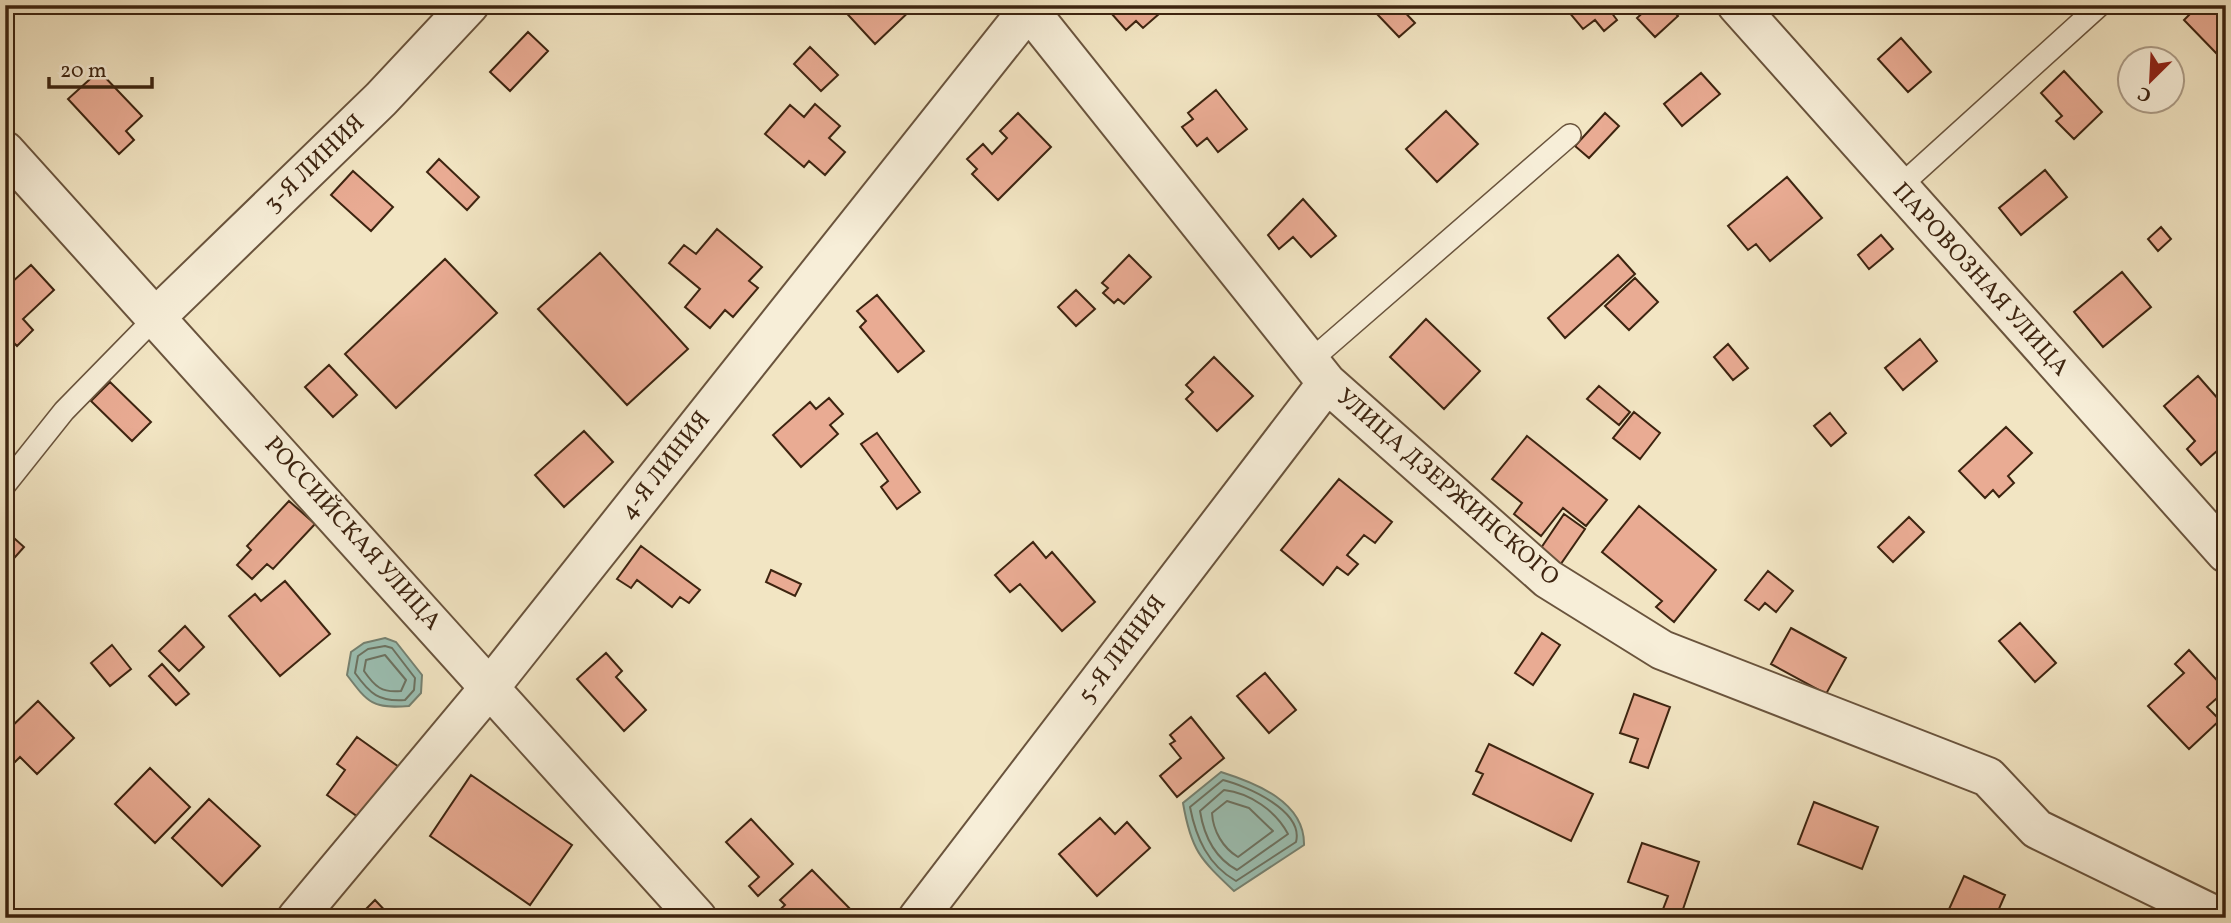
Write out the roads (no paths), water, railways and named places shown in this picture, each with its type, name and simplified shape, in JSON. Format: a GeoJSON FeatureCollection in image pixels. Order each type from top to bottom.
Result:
{"type":"FeatureCollection","features":[{"type":"Feature","properties":{"kind":"street","name":"3-Я ЛИНИЯ"},"geometry":{"type":"LineString","coordinates":[[156,317],[381,99],[469,5]]}},
{"type":"Feature","properties":{"kind":"street","name":"ПАРОВОЗНАЯ УЛИЦА"},"geometry":{"type":"LineString","coordinates":[[1737,5],[2226,553]]}},
{"type":"Feature","properties":{"kind":"street","name":"УЛИЦА ДЗЕРЖИНСКОГО"},"geometry":{"type":"LineString","coordinates":[[1026,7],[1319,372],[1548,579],[1662,650],[1988,777],[2038,829],[2220,918]]}},
{"type":"Feature","properties":{"kind":"street","name":"4-Я ЛИНИЯ"},"geometry":{"type":"LineString","coordinates":[[297,918],[490,687],[1026,7]]}},
{"type":"Feature","properties":{"kind":"street","name":"РОССИЙСКАЯ УЛИЦА"},"geometry":{"type":"LineString","coordinates":[[5,151],[698,918]]}},
{"type":"Feature","properties":{"kind":"street","name":"5-Я ЛИНИЯ"},"geometry":{"type":"LineString","coordinates":[[918,918],[1319,372]]}},
{"type":"Feature","properties":{"kind":"lane"},"geometry":{"type":"LineString","coordinates":[[1898,188],[2100,5]]}},
{"type":"Feature","properties":{"kind":"lane"},"geometry":{"type":"LineString","coordinates":[[1319,372],[1570,135]]}},
{"type":"Feature","properties":{"kind":"lane"},"geometry":{"type":"LineString","coordinates":[[5,485],[64,411],[156,317]]}},
{"type":"Feature","properties":{"kind":"water"},"geometry":{"type":"Polygon","coordinates":[[[385,638],[396,642],[422,675],[421,693],[409,706],[387,706],[372,702],[347,675],[351,652],[364,643],[385,638]]]}},
{"type":"Feature","properties":{"kind":"water"},"geometry":{"type":"Polygon","coordinates":[[[1221,772],[1276,796],[1296,817],[1302,830],[1304,845],[1234,891],[1199,853],[1190,832],[1183,803],[1221,772]]]}}]}
